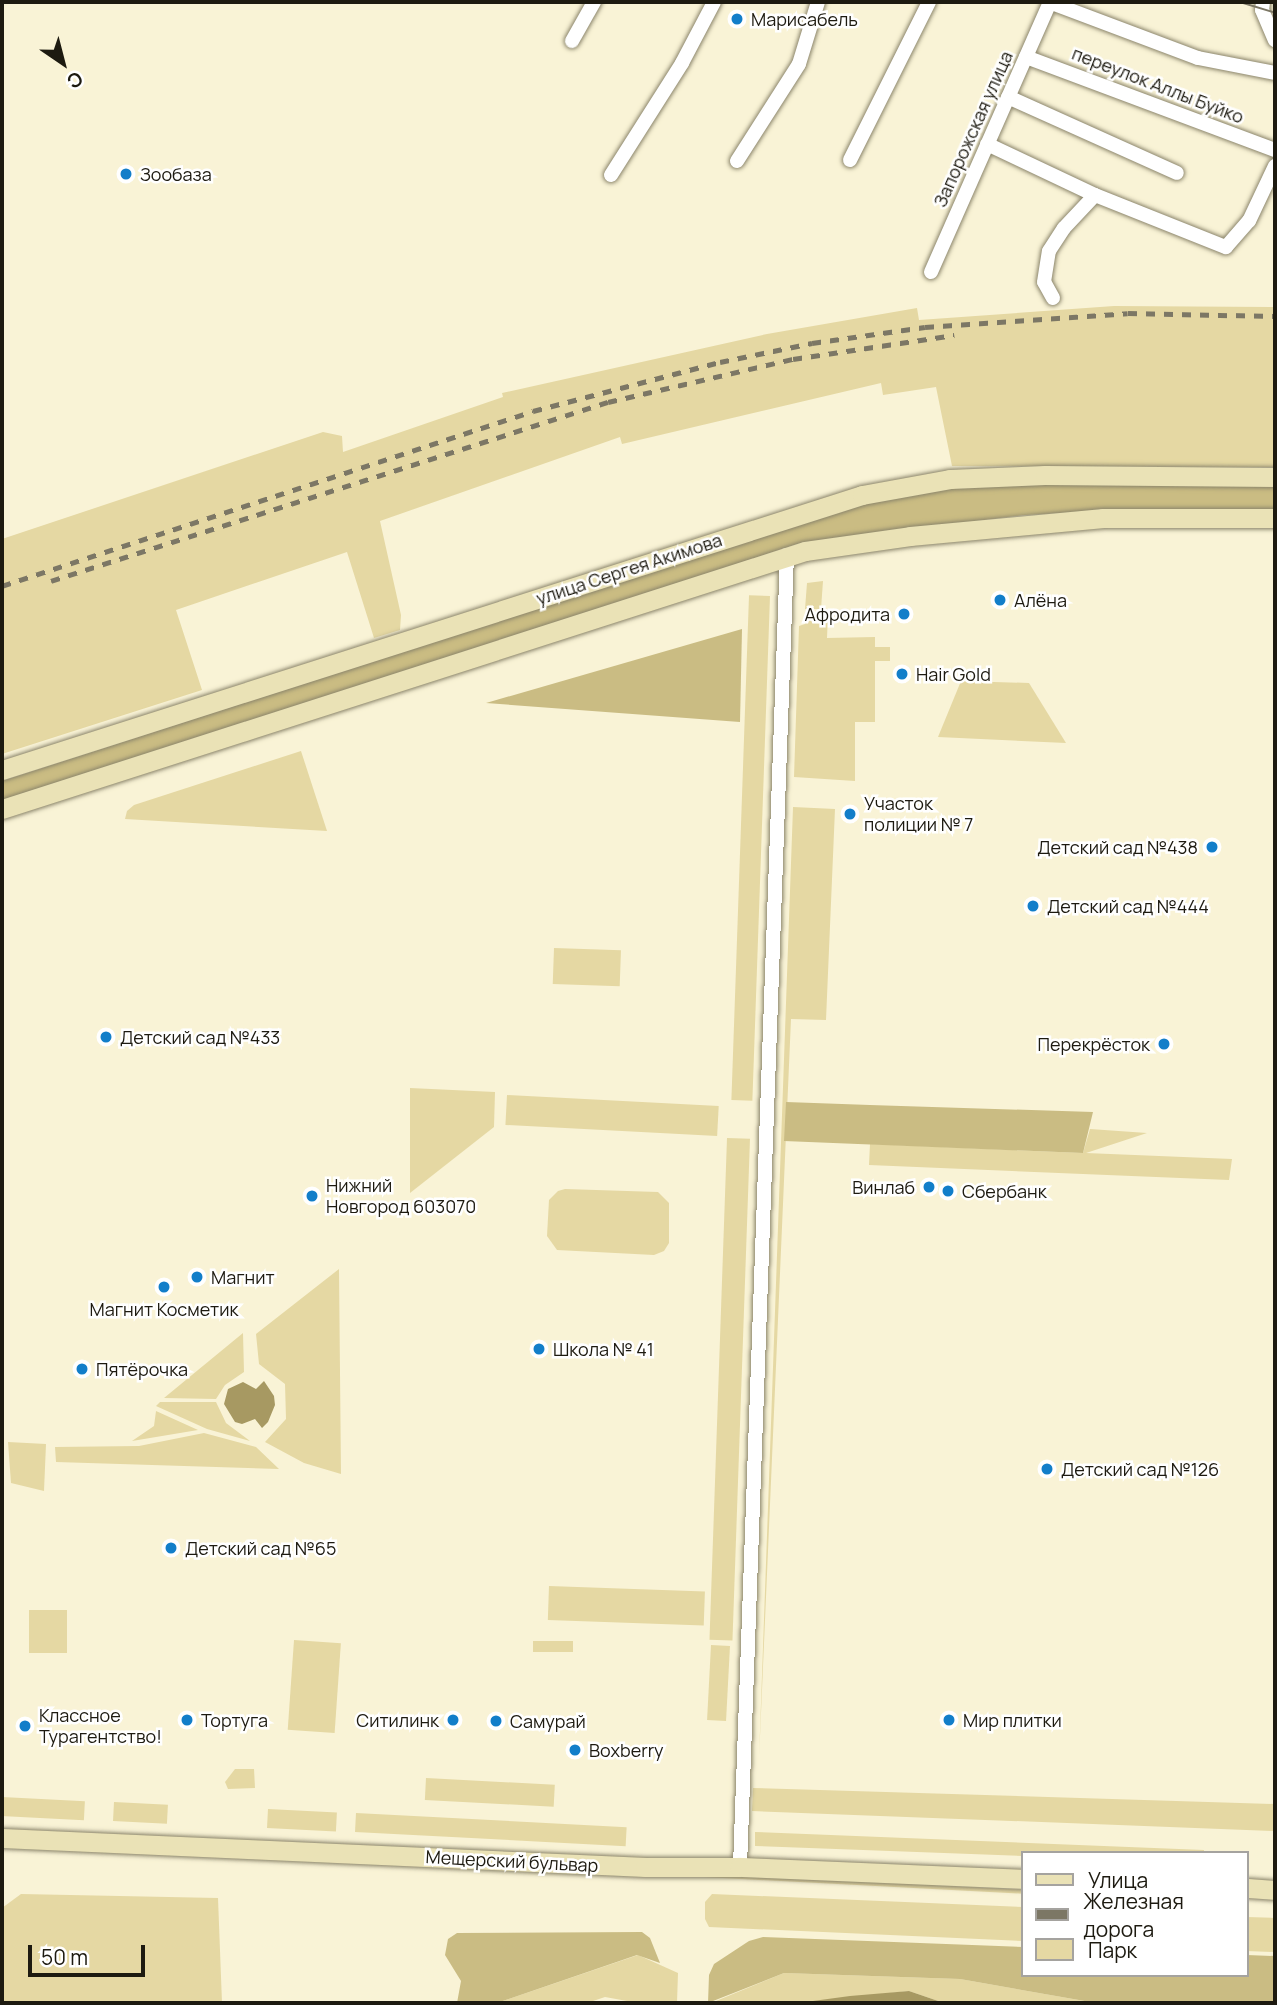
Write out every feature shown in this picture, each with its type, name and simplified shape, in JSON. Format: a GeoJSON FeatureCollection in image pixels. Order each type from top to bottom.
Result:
{"type":"FeatureCollection","features":[{"type":"Feature","properties":{"kind":"main road","name":"улица Сергея Акимова"},"geometry":{"type":"LineString","coordinates":[[2,770],[862,495],[950,479],[1032,475],[1275,477]]}},
{"type":"Feature","properties":{"kind":"main road","name":"улица Сергея Акимова"},"geometry":{"type":"LineString","coordinates":[[2,809],[294,718],[787,555],[910,537],[1103,518],[1275,518]]}},
{"type":"Feature","properties":{"kind":"main road","name":"Мещерский бульвар"},"geometry":{"type":"LineString","coordinates":[[2,1838],[645,1867],[740,1867],[1021,1879]]}},
{"type":"Feature","properties":{"kind":"main road"},"geometry":{"type":"LineString","coordinates":[[1249,1888],[1275,1889]]}},
{"type":"Feature","properties":{"kind":"street"},"geometry":{"type":"LineString","coordinates":[[572,41],[594,2]]}},
{"type":"Feature","properties":{"kind":"street"},"geometry":{"type":"LineString","coordinates":[[611,175],[681,63],[713,2]]}},
{"type":"Feature","properties":{"kind":"street"},"geometry":{"type":"LineString","coordinates":[[737,161],[799,65],[818,2]]}},
{"type":"Feature","properties":{"kind":"street"},"geometry":{"type":"LineString","coordinates":[[850,160],[929,2]]}},
{"type":"Feature","properties":{"kind":"street"},"geometry":{"type":"LineString","coordinates":[[1050,2],[1198,58],[1275,73]]}},
{"type":"Feature","properties":{"kind":"street","name":"Запорожская улица"},"geometry":{"type":"LineString","coordinates":[[931,272],[1050,2]]}},
{"type":"Feature","properties":{"kind":"street"},"geometry":{"type":"LineString","coordinates":[[1263,2],[1262,10],[1275,40]]}},
{"type":"Feature","properties":{"kind":"street","name":"переулок Аллы Буйко"},"geometry":{"type":"LineString","coordinates":[[1026,57],[1275,150]]}},
{"type":"Feature","properties":{"kind":"street"},"geometry":{"type":"LineString","coordinates":[[1008,97],[1177,173]]}},
{"type":"Feature","properties":{"kind":"street"},"geometry":{"type":"LineString","coordinates":[[987,144],[1095,195],[1226,247],[1249,221],[1275,166]]}},
{"type":"Feature","properties":{"kind":"street"},"geometry":{"type":"LineString","coordinates":[[1053,298],[1044,282],[1049,251],[1064,228],[1095,195]]}},
{"type":"Feature","properties":{"kind":"street"},"geometry":{"type":"LineString","coordinates":[[740,1867],[787,555]]}},
{"type":"Feature","properties":{"kind":"green space"},"geometry":{"type":"Polygon","coordinates":[[[1114,306],[1275,307],[1275,467],[952,466],[936,387],[883,395],[881,383],[622,444],[620,437],[380,521],[401,615],[400,630],[374,638],[347,552],[176,610],[202,690],[2,754],[2,539],[323,432],[342,436],[343,452],[503,397],[502,393],[767,334],[917,308],[919,320],[1114,306]]]}},
{"type":"Feature","properties":{"kind":"green space"},"geometry":{"type":"Polygon","coordinates":[[[823,581],[821,609],[805,609],[807,583],[823,581]]]}},
{"type":"Feature","properties":{"kind":"green space"},"geometry":{"type":"Polygon","coordinates":[[[749,595],[770,596],[752,1101],[731,1100],[749,595]]]}},
{"type":"Feature","properties":{"kind":"green space"},"geometry":{"type":"Polygon","coordinates":[[[828,614],[827,638],[875,637],[875,647],[890,647],[890,661],[875,661],[875,722],[855,722],[855,781],[794,777],[799,626],[805,624],[806,615],[828,614]]]}},
{"type":"Feature","properties":{"kind":"green space"},"geometry":{"type":"Polygon","coordinates":[[[961,681],[1029,683],[1066,743],[938,737],[961,681]]]}},
{"type":"Feature","properties":{"kind":"green space"},"geometry":{"type":"Polygon","coordinates":[[[301,751],[327,831],[125,819],[127,811],[134,805],[301,751]]]}},
{"type":"Feature","properties":{"kind":"green space"},"geometry":{"type":"Polygon","coordinates":[[[793,807],[835,809],[826,1020],[791,1019],[759,1759],[793,807]]]}},
{"type":"Feature","properties":{"kind":"green space"},"geometry":{"type":"Polygon","coordinates":[[[554,948],[621,950],[620,986],[553,984],[554,948]]]}},
{"type":"Feature","properties":{"kind":"green space"},"geometry":{"type":"Polygon","coordinates":[[[410,1088],[495,1092],[494,1127],[410,1193],[410,1088]]]}},
{"type":"Feature","properties":{"kind":"green space"},"geometry":{"type":"Polygon","coordinates":[[[507,1095],[719,1106],[717,1136],[505,1125],[507,1095]]]}},
{"type":"Feature","properties":{"kind":"green space"},"geometry":{"type":"Polygon","coordinates":[[[1090,1129],[1147,1133],[1086,1153],[1232,1159],[1229,1180],[869,1165],[870,1144],[1083,1153],[1090,1129]]]}},
{"type":"Feature","properties":{"kind":"green space"},"geometry":{"type":"Polygon","coordinates":[[[727,1138],[750,1139],[732,1640],[709,1640],[727,1138]]]}},
{"type":"Feature","properties":{"kind":"green space"},"geometry":{"type":"Polygon","coordinates":[[[558,1191],[658,1192],[669,1203],[669,1243],[664,1251],[654,1255],[557,1250],[547,1236],[549,1200],[558,1191]]]}},
{"type":"Feature","properties":{"kind":"green space"},"geometry":{"type":"Polygon","coordinates":[[[339,1269],[341,1474],[304,1463],[265,1442],[286,1419],[285,1384],[259,1364],[256,1334],[339,1269]]]}},
{"type":"Feature","properties":{"kind":"green space"},"geometry":{"type":"Polygon","coordinates":[[[243,1333],[244,1372],[225,1385],[216,1399],[164,1398],[243,1333]]]}},
{"type":"Feature","properties":{"kind":"green space"},"geometry":{"type":"Polygon","coordinates":[[[160,1402],[216,1402],[226,1423],[250,1441],[207,1429],[156,1406],[160,1402]]]}},
{"type":"Feature","properties":{"kind":"green space"},"geometry":{"type":"Polygon","coordinates":[[[156,1411],[198,1430],[132,1441],[154,1426],[156,1411]]]}},
{"type":"Feature","properties":{"kind":"green space"},"geometry":{"type":"Polygon","coordinates":[[[204,1433],[256,1447],[279,1469],[56,1462],[55,1447],[139,1446],[204,1433]]]}},
{"type":"Feature","properties":{"kind":"green space"},"geometry":{"type":"Polygon","coordinates":[[[8,1442],[46,1444],[44,1491],[11,1483],[8,1442]]]}},
{"type":"Feature","properties":{"kind":"green space"},"geometry":{"type":"Polygon","coordinates":[[[549,1586],[705,1591],[704,1625],[548,1620],[549,1586]]]}},
{"type":"Feature","properties":{"kind":"green space"},"geometry":{"type":"Polygon","coordinates":[[[29,1610],[67,1610],[67,1653],[29,1653],[29,1610]]]}},
{"type":"Feature","properties":{"kind":"green space"},"geometry":{"type":"Polygon","coordinates":[[[294,1640],[341,1643],[335,1733],[288,1730],[294,1640]]]}},
{"type":"Feature","properties":{"kind":"green space"},"geometry":{"type":"Polygon","coordinates":[[[533,1641],[573,1641],[573,1652],[533,1652],[533,1641]]]}},
{"type":"Feature","properties":{"kind":"green space"},"geometry":{"type":"Polygon","coordinates":[[[711,1645],[730,1646],[726,1721],[707,1720],[711,1645]]]}},
{"type":"Feature","properties":{"kind":"green space"},"geometry":{"type":"Polygon","coordinates":[[[235,1769],[254,1769],[255,1788],[228,1789],[225,1782],[235,1769]]]}},
{"type":"Feature","properties":{"kind":"green space"},"geometry":{"type":"Polygon","coordinates":[[[426,1778],[555,1785],[554,1807],[425,1800],[426,1778]]]}},
{"type":"Feature","properties":{"kind":"green space"},"geometry":{"type":"Polygon","coordinates":[[[753,1788],[1275,1804],[1275,1831],[752,1811],[753,1788]]]}},
{"type":"Feature","properties":{"kind":"green space"},"geometry":{"type":"Polygon","coordinates":[[[2,1797],[85,1801],[84,1820],[2,1816],[2,1797]]]}},
{"type":"Feature","properties":{"kind":"green space"},"geometry":{"type":"Polygon","coordinates":[[[114,1802],[168,1805],[167,1824],[113,1821],[114,1802]]]}},
{"type":"Feature","properties":{"kind":"green space"},"geometry":{"type":"Polygon","coordinates":[[[268,1809],[337,1813],[336,1832],[267,1828],[268,1809]]]}},
{"type":"Feature","properties":{"kind":"green space"},"geometry":{"type":"Polygon","coordinates":[[[356,1813],[627,1827],[626,1846],[355,1832],[356,1813]]]}},
{"type":"Feature","properties":{"kind":"green space"},"geometry":{"type":"Polygon","coordinates":[[[755,1832],[1204,1851],[1021,1851],[1021,1856],[755,1846],[755,1832]]]}},
{"type":"Feature","properties":{"kind":"green space"},"geometry":{"type":"Polygon","coordinates":[[[704,1873],[1021,1890],[1021,1894],[704,1877],[704,1873]]]}},
{"type":"Feature","properties":{"kind":"green space"},"geometry":{"type":"Polygon","coordinates":[[[21,1894],[218,1898],[222,2003],[2,2003],[2,1908],[21,1894]]]}},
{"type":"Feature","properties":{"kind":"green space"},"geometry":{"type":"Polygon","coordinates":[[[712,1894],[1021,1907],[1021,1941],[709,1927],[705,1919],[705,1902],[712,1894]]]}},
{"type":"Feature","properties":{"kind":"green space"},"geometry":{"type":"Polygon","coordinates":[[[1249,1917],[1275,1918],[1274,1952],[1249,1951],[1249,1917]]]}},
{"type":"Feature","properties":{"kind":"green space"},"geometry":{"type":"Polygon","coordinates":[[[638,1955],[678,1973],[677,2003],[638,2003],[605,1997],[587,2003],[497,2003],[638,1955]]]}},
{"type":"Feature","properties":{"kind":"green space"},"geometry":{"type":"Polygon","coordinates":[[[784,1973],[960,1979],[1096,2003],[944,2003],[909,1991],[798,2003],[711,2003],[784,1973]]]}},
{"type":"Feature","properties":{"kind":"shaded area"},"geometry":{"type":"Polygon","coordinates":[[[1036,482],[1275,486],[1275,510],[1139,509],[1025,515],[800,543],[476,650],[2,800],[2,781],[864,503],[939,489],[1036,482]]]}},
{"type":"Feature","properties":{"kind":"shaded area"},"geometry":{"type":"Polygon","coordinates":[[[742,629],[740,722],[486,703],[742,629]]]}},
{"type":"Feature","properties":{"kind":"shaded area"},"geometry":{"type":"Polygon","coordinates":[[[786,1102],[1093,1112],[1083,1153],[784,1141],[786,1102]]]}},
{"type":"Feature","properties":{"kind":"shaded area"},"geometry":{"type":"Polygon","coordinates":[[[264,1381],[274,1396],[275,1405],[268,1422],[262,1428],[255,1419],[242,1424],[235,1422],[224,1404],[228,1389],[243,1382],[256,1389],[264,1381]]]}},
{"type":"Feature","properties":{"kind":"shaded area"},"geometry":{"type":"Polygon","coordinates":[[[642,1932],[650,1938],[660,1963],[637,1955],[497,2003],[457,2003],[461,1981],[445,1955],[448,1939],[457,1933],[642,1932]]]}},
{"type":"Feature","properties":{"kind":"shaded area"},"geometry":{"type":"Polygon","coordinates":[[[763,1937],[1021,1947],[1021,1977],[1249,1977],[1249,1955],[1275,1956],[1275,2003],[1096,2003],[960,1979],[784,1973],[708,2003],[709,1975],[714,1964],[749,1941],[763,1937]]]}},
{"type":"Feature","properties":{"kind":"shaded area"},"geometry":{"type":"Polygon","coordinates":[[[909,1991],[944,2003],[798,2003],[850,1996],[909,1991]]]}},
{"type":"Feature","properties":{"kind":"tram line"},"geometry":{"type":"LineString","coordinates":[[1240,2],[1275,13]]}},
{"type":"Feature","properties":{"kind":"railway"},"geometry":{"type":"LineString","coordinates":[[2,586],[533,411],[720,362],[812,343],[925,327],[1128,313],[1275,316]]}},
{"type":"Feature","properties":{"kind":"railway"},"geometry":{"type":"LineString","coordinates":[[51,581],[608,402],[793,359],[954,335]]}},
{"type":"Feature","properties":{"kind":"place","name":"Марисабель"},"geometry":{"type":"Point","coordinates":[737,19]}},
{"type":"Feature","properties":{"kind":"place","name":"Зообаза"},"geometry":{"type":"Point","coordinates":[126,174]}},
{"type":"Feature","properties":{"kind":"place","name":"Алёна"},"geometry":{"type":"Point","coordinates":[1000,600]}},
{"type":"Feature","properties":{"kind":"place","name":"Афродита"},"geometry":{"type":"Point","coordinates":[904,614]}},
{"type":"Feature","properties":{"kind":"place","name":"Hair Gold"},"geometry":{"type":"Point","coordinates":[902,674]}},
{"type":"Feature","properties":{"kind":"place","name":"Участок полиции № 7"},"geometry":{"type":"Point","coordinates":[850,814]}},
{"type":"Feature","properties":{"kind":"place","name":"Детский сад №438"},"geometry":{"type":"Point","coordinates":[1212,847]}},
{"type":"Feature","properties":{"kind":"place","name":"Детский сад №444"},"geometry":{"type":"Point","coordinates":[1033,906]}},
{"type":"Feature","properties":{"kind":"place","name":"Детский сад №433"},"geometry":{"type":"Point","coordinates":[106,1037]}},
{"type":"Feature","properties":{"kind":"place","name":"Перекрёсток"},"geometry":{"type":"Point","coordinates":[1164,1044]}},
{"type":"Feature","properties":{"kind":"place","name":"Винлаб"},"geometry":{"type":"Point","coordinates":[929,1187]}},
{"type":"Feature","properties":{"kind":"place","name":"Сбербанк"},"geometry":{"type":"Point","coordinates":[948,1191]}},
{"type":"Feature","properties":{"kind":"place","name":"Нижний Новгород 603070"},"geometry":{"type":"Point","coordinates":[312,1196]}},
{"type":"Feature","properties":{"kind":"place","name":"Магнит"},"geometry":{"type":"Point","coordinates":[197,1277]}},
{"type":"Feature","properties":{"kind":"place","name":"Магнит Косметик"},"geometry":{"type":"Point","coordinates":[164,1287]}},
{"type":"Feature","properties":{"kind":"place","name":"Школа № 41"},"geometry":{"type":"Point","coordinates":[539,1349]}},
{"type":"Feature","properties":{"kind":"place","name":"Пятёрочка"},"geometry":{"type":"Point","coordinates":[82,1369]}},
{"type":"Feature","properties":{"kind":"place","name":"Детский сад №126"},"geometry":{"type":"Point","coordinates":[1047,1469]}},
{"type":"Feature","properties":{"kind":"place","name":"Детский сад №65"},"geometry":{"type":"Point","coordinates":[171,1548]}},
{"type":"Feature","properties":{"kind":"place","name":"Тортуга"},"geometry":{"type":"Point","coordinates":[187,1720]}},
{"type":"Feature","properties":{"kind":"place","name":"Ситилинк"},"geometry":{"type":"Point","coordinates":[453,1720]}},
{"type":"Feature","properties":{"kind":"place","name":"Мир плитки"},"geometry":{"type":"Point","coordinates":[949,1720]}},
{"type":"Feature","properties":{"kind":"place","name":"Самурай"},"geometry":{"type":"Point","coordinates":[496,1721]}},
{"type":"Feature","properties":{"kind":"place","name":"Классное Турагентство!"},"geometry":{"type":"Point","coordinates":[25,1726]}},
{"type":"Feature","properties":{"kind":"place","name":"Boxberry"},"geometry":{"type":"Point","coordinates":[575,1750]}}]}
